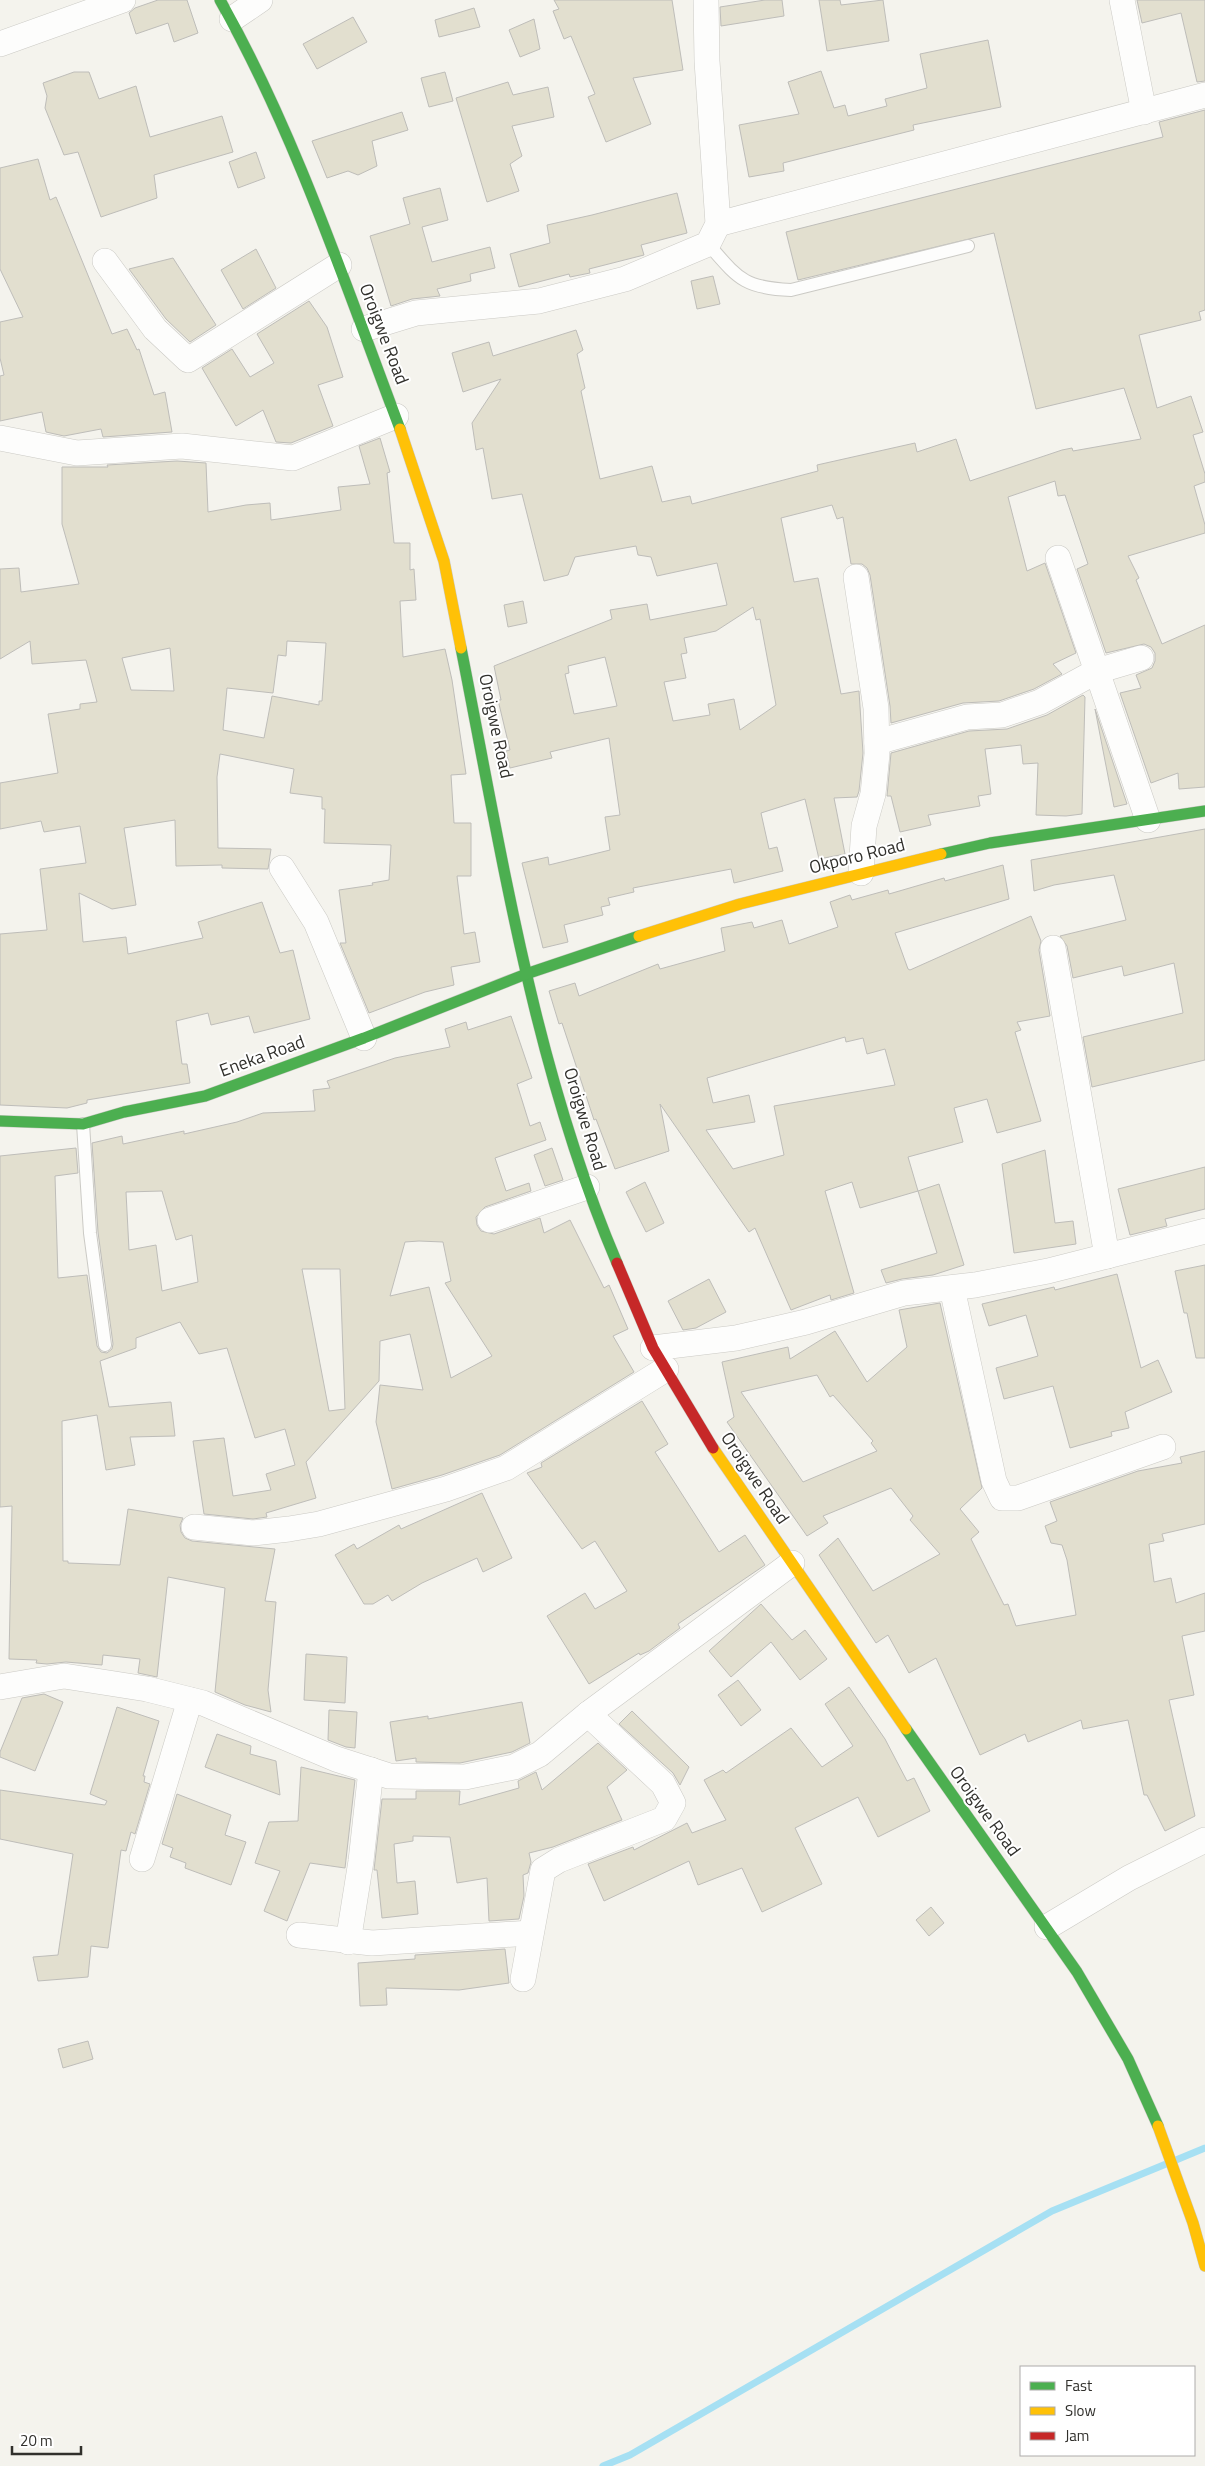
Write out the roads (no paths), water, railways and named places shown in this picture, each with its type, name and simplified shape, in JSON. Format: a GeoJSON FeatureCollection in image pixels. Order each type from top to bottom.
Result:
{"type":"FeatureCollection","features":[{"type":"Feature","properties":{"kind":"street"},"geometry":{"type":"LineString","coordinates":[[0,44],[123,0]]}},
{"type":"Feature","properties":{"kind":"street"},"geometry":{"type":"LineString","coordinates":[[226,9],[260,0]]}},
{"type":"Feature","properties":{"kind":"street"},"geometry":{"type":"LineString","coordinates":[[706,0],[713,234]]}},
{"type":"Feature","properties":{"kind":"street"},"geometry":{"type":"LineString","coordinates":[[1122,0],[1144,112]]}},
{"type":"Feature","properties":{"kind":"street","name":"Oroigwe Road"},"geometry":{"type":"LineString","coordinates":[[226,9],[283,130],[339,265],[396,416],[444,561],[526,974],[567,1131],[604,1233],[660,1359],[704,1435],[949,1792],[1047,1926],[1077,1972],[1128,2058],[1163,2137],[1205,2266]]}},
{"type":"Feature","properties":{"kind":"street"},"geometry":{"type":"LineString","coordinates":[[364,329],[416,313],[539,301],[582,292],[625,279],[713,234],[1205,95]]}},
{"type":"Feature","properties":{"kind":"street"},"geometry":{"type":"LineString","coordinates":[[105,261],[155,329],[188,360],[339,265]]}},
{"type":"Feature","properties":{"kind":"street"},"geometry":{"type":"LineString","coordinates":[[0,438],[77,453],[182,446],[293,458],[396,416]]}},
{"type":"Feature","properties":{"kind":"street"},"geometry":{"type":"LineString","coordinates":[[1058,558],[1148,820]]}},
{"type":"Feature","properties":{"kind":"street"},"geometry":{"type":"LineString","coordinates":[[856,577],[876,708],[877,742],[873,794],[864,826],[862,873]]}},
{"type":"Feature","properties":{"kind":"street"},"geometry":{"type":"LineString","coordinates":[[877,742],[967,717],[1002,715],[1040,702],[1098,671],[1141,658]]}},
{"type":"Feature","properties":{"kind":"street","name":"Okporo Road"},"geometry":{"type":"LineString","coordinates":[[526,974],[740,904],[862,873],[990,843],[1205,811]]}},
{"type":"Feature","properties":{"kind":"street"},"geometry":{"type":"LineString","coordinates":[[282,868],[316,922],[364,1038]]}},
{"type":"Feature","properties":{"kind":"street"},"geometry":{"type":"LineString","coordinates":[[1053,948],[1107,1256]]}},
{"type":"Feature","properties":{"kind":"street","name":"Eneka Road"},"geometry":{"type":"LineString","coordinates":[[0,1121],[83,1124],[124,1112],[205,1096],[364,1038],[526,974]]}},
{"type":"Feature","properties":{"kind":"street"},"geometry":{"type":"LineString","coordinates":[[490,1220],[587,1187]]}},
{"type":"Feature","properties":{"kind":"street"},"geometry":{"type":"LineString","coordinates":[[194,1527],[253,1533],[288,1529],[319,1524],[446,1489],[506,1468],[660,1359],[736,1338],[806,1322],[904,1293],[952,1288],[1048,1271],[1205,1231]]}},
{"type":"Feature","properties":{"kind":"street"},"geometry":{"type":"LineString","coordinates":[[952,1288],[994,1481],[1002,1498],[1018,1498],[1070,1482],[1163,1447]]}},
{"type":"Feature","properties":{"kind":"street"},"geometry":{"type":"LineString","coordinates":[[0,1687],[64,1676],[147,1689],[190,1700],[336,1759],[389,1776],[466,1777],[514,1767],[540,1754],[588,1714],[792,1563]]}},
{"type":"Feature","properties":{"kind":"street"},"geometry":{"type":"LineString","coordinates":[[142,1859],[190,1700]]}},
{"type":"Feature","properties":{"kind":"street"},"geometry":{"type":"LineString","coordinates":[[522,1979],[543,1870],[559,1860],[664,1819],[673,1803],[663,1784],[588,1714]]}},
{"type":"Feature","properties":{"kind":"street"},"geometry":{"type":"LineString","coordinates":[[348,1942],[361,1861],[371,1770]]}},
{"type":"Feature","properties":{"kind":"street"},"geometry":{"type":"LineString","coordinates":[[1047,1926],[1129,1878],[1205,1840]]}},
{"type":"Feature","properties":{"kind":"street"},"geometry":{"type":"LineString","coordinates":[[299,1935],[348,1942],[414,1941],[531,1933]]}},
{"type":"Feature","properties":{"kind":"lane"},"geometry":{"type":"LineString","coordinates":[[713,234],[744,282],[768,289],[791,290],[968,246]]}},
{"type":"Feature","properties":{"kind":"lane"},"geometry":{"type":"LineString","coordinates":[[83,1124],[90,1233],[105,1345]]}},
{"type":"Feature","properties":{"kind":"waterway"},"geometry":{"type":"LineString","coordinates":[[1176,2160],[1205,2148]]}},
{"type":"Feature","properties":{"kind":"waterway"},"geometry":{"type":"LineString","coordinates":[[603,2466],[630,2455],[1052,2211],[1166,2164]]}}]}
